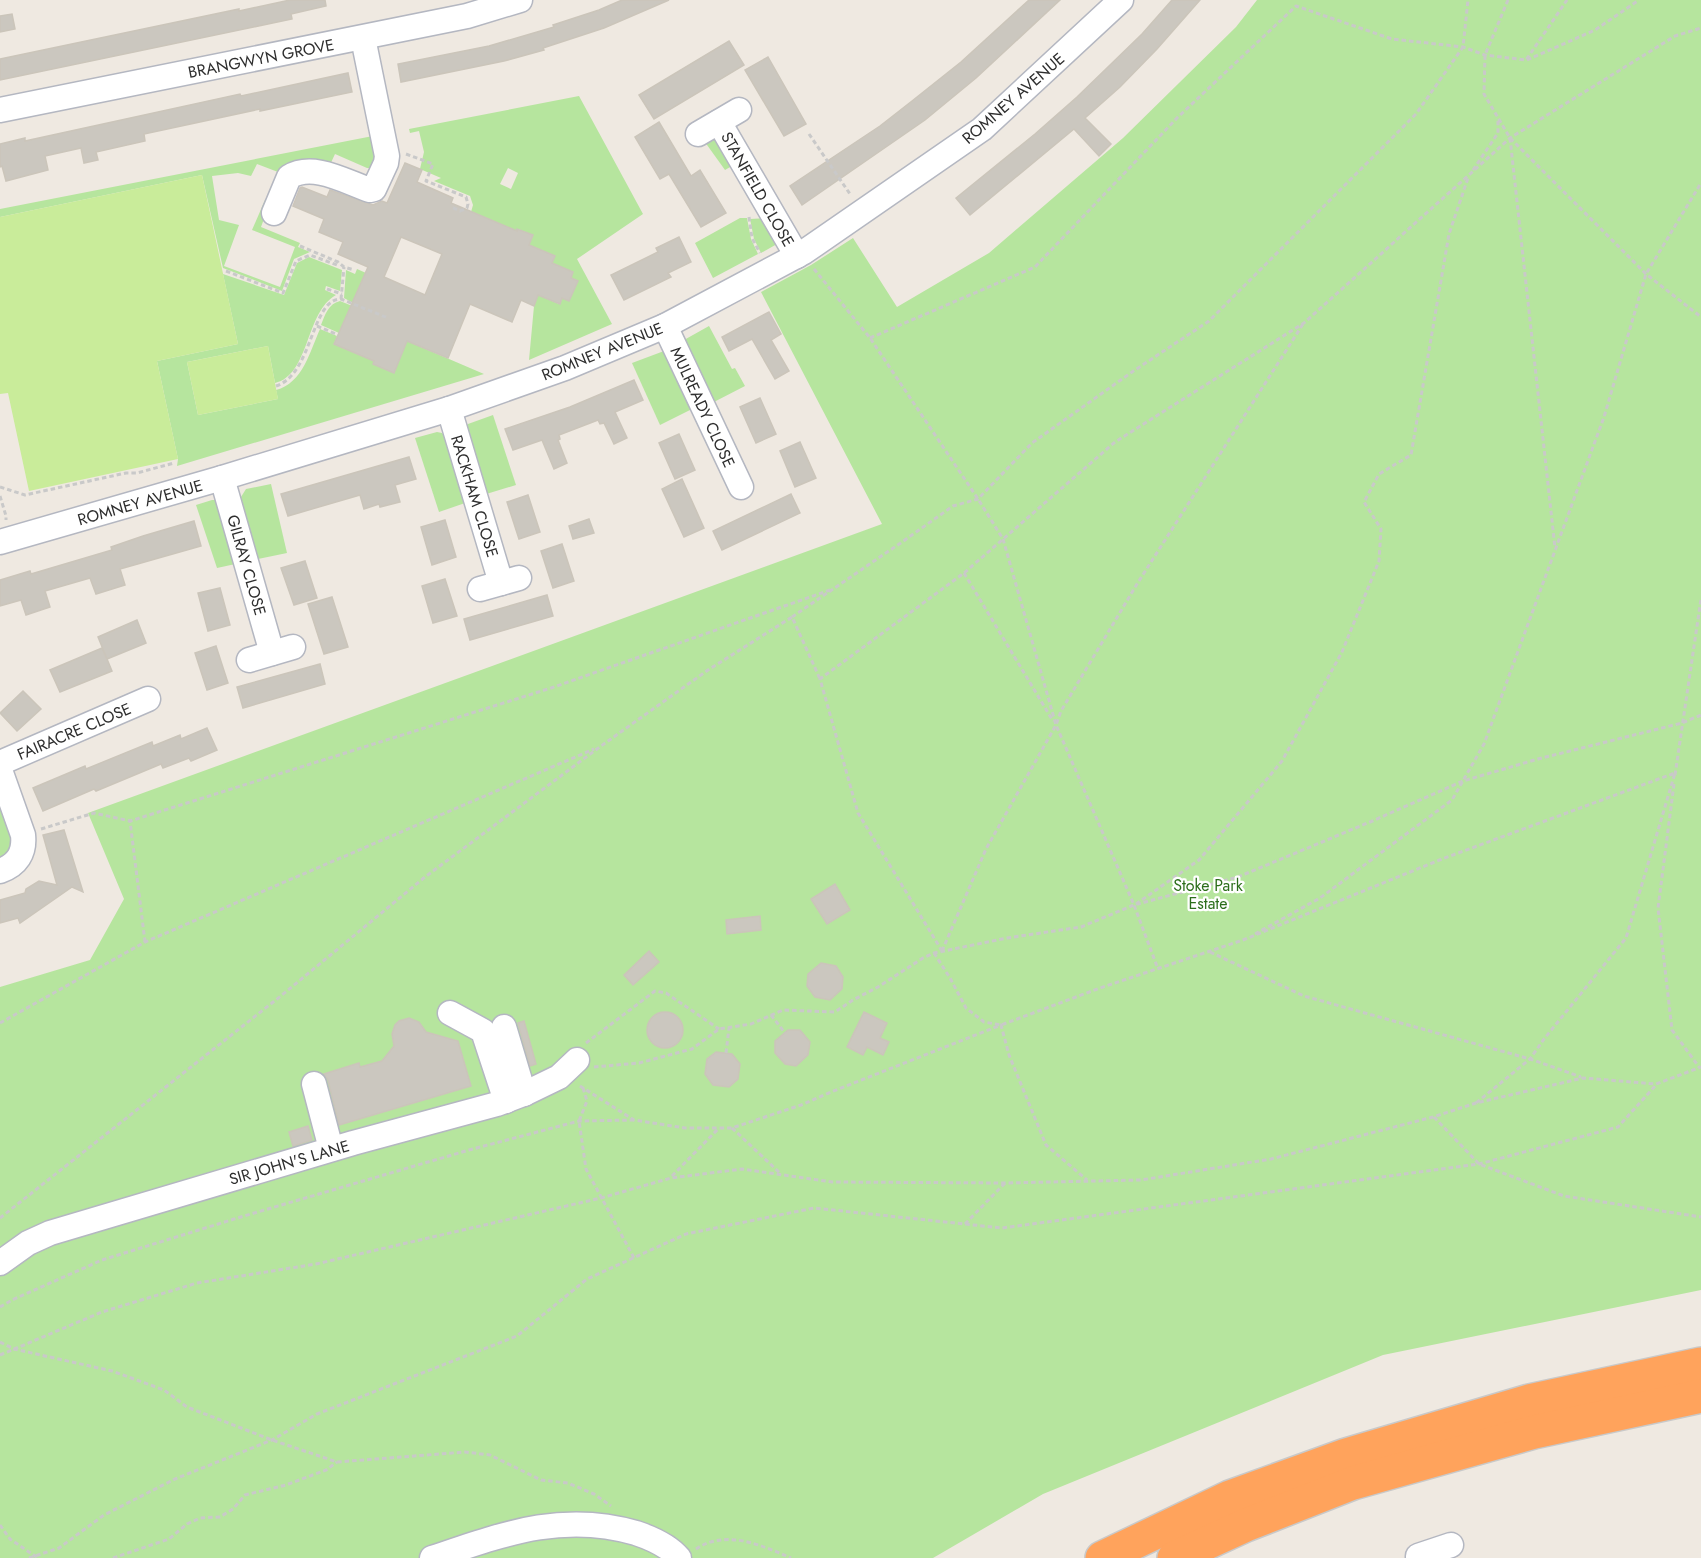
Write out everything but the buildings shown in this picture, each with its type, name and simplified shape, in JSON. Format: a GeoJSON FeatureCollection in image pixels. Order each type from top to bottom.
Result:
{"type":"FeatureCollection","features":[{"type":"Feature","properties":{"kind":"highway"},"geometry":{"type":"LineString","coordinates":[[1102,1558],[1230,1497],[1346,1455],[1529,1401],[1701,1364]]}},
{"type":"Feature","properties":{"kind":"highway"},"geometry":{"type":"LineString","coordinates":[[1174,1558],[1246,1525],[1353,1483],[1534,1432],[1701,1396]]}},
{"type":"Feature","properties":{"kind":"street","name":"BRANGWYN GROVE"},"geometry":{"type":"LineString","coordinates":[[0,110],[467,16],[520,0]]}},
{"type":"Feature","properties":{"kind":"street","name":"ROMNEY AVENUE"},"geometry":{"type":"LineString","coordinates":[[0,542],[449,409],[565,368],[665,326],[772,269],[804,260],[862,211],[982,129],[1121,0]]}},
{"type":"Feature","properties":{"kind":"street"},"geometry":{"type":"LineString","coordinates":[[274,213],[290,177],[304,171],[315,171],[374,189],[386,163],[386,152],[363,38]]}},
{"type":"Feature","properties":{"kind":"street","name":"STANFIELD CLOSE"},"geometry":{"type":"LineString","coordinates":[[698,134],[729,116],[804,260]]}},
{"type":"Feature","properties":{"kind":"street","name":"MULREADY CLOSE"},"geometry":{"type":"LineString","coordinates":[[665,326],[742,487]]}},
{"type":"Feature","properties":{"kind":"street","name":"RACKHAM CLOSE"},"geometry":{"type":"LineString","coordinates":[[449,409],[500,583]]}},
{"type":"Feature","properties":{"kind":"street","name":"GILRAY CLOSE"},"geometry":{"type":"LineString","coordinates":[[222,478],[283,650],[249,660]]}},
{"type":"Feature","properties":{"kind":"street","name":"FAIRACRE CLOSE"},"geometry":{"type":"LineString","coordinates":[[0,763],[153,694]]}},
{"type":"Feature","properties":{"kind":"street"},"geometry":{"type":"LineString","coordinates":[[0,770],[22,835],[23,847],[12,866],[0,871]]}},
{"type":"Feature","properties":{"kind":"street"},"geometry":{"type":"LineString","coordinates":[[450,1013],[483,1031],[515,1097]]}},
{"type":"Feature","properties":{"kind":"street"},"geometry":{"type":"LineString","coordinates":[[504,1027],[515,1097]]}},
{"type":"Feature","properties":{"kind":"street","name":"SIR JOHN'S LANE"},"geometry":{"type":"LineString","coordinates":[[0,1263],[28,1243],[50,1233],[515,1097],[559,1077],[577,1060]]}},
{"type":"Feature","properties":{"kind":"street"},"geometry":{"type":"LineString","coordinates":[[314,1084],[331,1149]]}},
{"type":"Feature","properties":{"kind":"street"},"geometry":{"type":"LineString","coordinates":[[432,1558],[529,1528],[575,1524],[628,1531],[656,1541],[681,1554]]}},
{"type":"Feature","properties":{"kind":"street"},"geometry":{"type":"LineString","coordinates":[[1418,1558],[1418,1556],[1451,1545]]}},
{"type":"Feature","properties":{"kind":"path"},"geometry":{"type":"LineString","coordinates":[[0,1218],[425,877],[601,746],[708,670],[792,617],[902,543],[952,506],[978,498],[1032,443],[1209,321],[1416,114],[1463,47],[1468,0]]}},
{"type":"Feature","properties":{"kind":"path"},"geometry":{"type":"LineString","coordinates":[[1508,0],[1485,55],[1484,94],[1498,120],[1510,138],[1646,274],[1701,318]]}},
{"type":"Feature","properties":{"kind":"path"},"geometry":{"type":"LineString","coordinates":[[1526,60],[1567,0]]}},
{"type":"Feature","properties":{"kind":"path"},"geometry":{"type":"LineString","coordinates":[[870,338],[1035,267],[1177,118],[1296,6],[1392,39],[1463,47],[1485,55],[1526,60],[1594,30],[1639,0]]}},
{"type":"Feature","properties":{"kind":"path"},"geometry":{"type":"LineString","coordinates":[[820,679],[964,573],[1115,442],[1304,323],[1510,138],[1675,36],[1701,28]]}},
{"type":"Feature","properties":{"kind":"path"},"geometry":{"type":"LineString","coordinates":[[1134,905],[1199,860],[1282,761],[1342,652],[1378,561],[1381,529],[1364,502],[1379,474],[1412,455],[1449,234],[1469,176],[1498,133],[1498,120]]}},
{"type":"Feature","properties":{"kind":"path"},"geometry":{"type":"LineString","coordinates":[[809,134],[862,211]]}},
{"type":"Feature","properties":{"kind":"path"},"geometry":{"type":"LineString","coordinates":[[1510,138],[1555,550]]}},
{"type":"Feature","properties":{"kind":"path"},"geometry":{"type":"LineString","coordinates":[[386,152],[413,155],[433,164],[426,181],[466,197],[468,204],[466,208],[460,211],[451,207]]}},
{"type":"Feature","properties":{"kind":"path"},"geometry":{"type":"LineString","coordinates":[[1243,940],[1320,898],[1452,800],[1484,744],[1604,417],[1646,274],[1701,183]]}},
{"type":"Feature","properties":{"kind":"path"},"geometry":{"type":"LineString","coordinates":[[748,210],[754,244],[772,269]]}},
{"type":"Feature","properties":{"kind":"path"},"geometry":{"type":"LineString","coordinates":[[300,246],[354,270]]}},
{"type":"Feature","properties":{"kind":"path"},"geometry":{"type":"LineString","coordinates":[[226,271],[283,293],[296,261],[310,255],[337,265],[338,262]]}},
{"type":"Feature","properties":{"kind":"path"},"geometry":{"type":"LineString","coordinates":[[804,260],[870,338],[1003,539],[1056,725],[1134,905],[1158,969]]}},
{"type":"Feature","properties":{"kind":"path"},"geometry":{"type":"LineString","coordinates":[[342,297],[344,267]]}},
{"type":"Feature","properties":{"kind":"path"},"geometry":{"type":"LineString","coordinates":[[327,289],[388,318]]}},
{"type":"Feature","properties":{"kind":"path"},"geometry":{"type":"LineString","coordinates":[[276,386],[289,380],[299,368],[327,305],[342,297]]}},
{"type":"Feature","properties":{"kind":"path"},"geometry":{"type":"LineString","coordinates":[[942,951],[986,849],[1056,725],[1061,711],[1137,584],[1304,323]]}},
{"type":"Feature","properties":{"kind":"path"},"geometry":{"type":"LineString","coordinates":[[317,326],[338,335]]}},
{"type":"Feature","properties":{"kind":"path"},"geometry":{"type":"LineString","coordinates":[[0,487],[25,495],[137,473],[174,463]]}},
{"type":"Feature","properties":{"kind":"path"},"geometry":{"type":"LineString","coordinates":[[964,573],[1056,725]]}},
{"type":"Feature","properties":{"kind":"path"},"geometry":{"type":"LineString","coordinates":[[22,835],[94,813],[130,821],[551,688],[835,588]]}},
{"type":"Feature","properties":{"kind":"path"},"geometry":{"type":"LineString","coordinates":[[1210,952],[1304,996],[1530,1059],[1582,1078],[1656,1084],[1701,1067],[1672,1030],[1658,908],[1701,599]]}},
{"type":"Feature","properties":{"kind":"path"},"geometry":{"type":"LineString","coordinates":[[792,617],[820,679],[858,813],[942,951]]}},
{"type":"Feature","properties":{"kind":"path"},"geometry":{"type":"LineString","coordinates":[[719,1029],[666,993],[654,991],[580,1048],[577,1060],[595,1067],[639,1063],[692,1049],[719,1029],[751,1024],[783,1010],[835,1012],[934,953],[1007,938],[1081,927],[1134,905],[1238,877],[1463,780],[1682,723],[1701,715]]}},
{"type":"Feature","properties":{"kind":"path"},"geometry":{"type":"LineString","coordinates":[[0,1023],[145,942],[601,746]]}},
{"type":"Feature","properties":{"kind":"path"},"geometry":{"type":"LineString","coordinates":[[0,1307],[102,1260],[458,1153],[579,1121],[634,1120],[685,1128],[732,1128],[801,1105],[1100,988],[1243,940],[1442,859],[1675,773]]}},
{"type":"Feature","properties":{"kind":"path"},"geometry":{"type":"LineString","coordinates":[[1476,1103],[1530,1059],[1626,938],[1675,773]]}},
{"type":"Feature","properties":{"kind":"path"},"geometry":{"type":"LineString","coordinates":[[130,821],[145,942]]}},
{"type":"Feature","properties":{"kind":"path"},"geometry":{"type":"LineString","coordinates":[[934,953],[966,1008],[984,1022],[1001,1025]]}},
{"type":"Feature","properties":{"kind":"path"},"geometry":{"type":"LineString","coordinates":[[771,1015],[784,1033]]}},
{"type":"Feature","properties":{"kind":"path"},"geometry":{"type":"LineString","coordinates":[[1001,1025],[1009,1055],[1046,1145],[1087,1181]]}},
{"type":"Feature","properties":{"kind":"path"},"geometry":{"type":"LineString","coordinates":[[726,1053],[729,1028]]}},
{"type":"Feature","properties":{"kind":"path"},"geometry":{"type":"LineString","coordinates":[[559,1077],[583,1087],[634,1120]]}},
{"type":"Feature","properties":{"kind":"path"},"geometry":{"type":"LineString","coordinates":[[0,1355],[102,1312],[197,1283],[316,1264],[601,1198],[671,1178],[742,1169],[831,1182],[1005,1183],[1141,1180],[1271,1159],[1476,1103],[1582,1078]]}},
{"type":"Feature","properties":{"kind":"path"},"geometry":{"type":"LineString","coordinates":[[29,1558],[58,1548],[104,1515],[175,1479],[272,1440],[317,1414],[517,1336],[587,1280],[686,1234],[814,1208],[1002,1228],[1479,1164],[1618,1127],[1656,1084]]}},
{"type":"Feature","properties":{"kind":"path"},"geometry":{"type":"LineString","coordinates":[[583,1087],[587,1101],[579,1121],[586,1168],[634,1258]]}},
{"type":"Feature","properties":{"kind":"path"},"geometry":{"type":"LineString","coordinates":[[1433,1116],[1479,1164],[1564,1196],[1701,1217]]}},
{"type":"Feature","properties":{"kind":"path"},"geometry":{"type":"LineString","coordinates":[[671,1178],[718,1128]]}},
{"type":"Feature","properties":{"kind":"path"},"geometry":{"type":"LineString","coordinates":[[732,1128],[782,1175]]}},
{"type":"Feature","properties":{"kind":"path"},"geometry":{"type":"LineString","coordinates":[[965,1224],[1005,1183]]}},
{"type":"Feature","properties":{"kind":"path"},"geometry":{"type":"LineString","coordinates":[[0,1342],[14,1349],[112,1371],[164,1390],[187,1407],[337,1462],[465,1452],[490,1455],[541,1480],[568,1483],[594,1494],[630,1518],[628,1531]]}},
{"type":"Feature","properties":{"kind":"path"},"geometry":{"type":"LineString","coordinates":[[113,1558],[170,1539],[187,1524],[200,1518],[220,1517],[233,1509],[245,1496],[286,1485],[326,1470],[337,1462]]}},
{"type":"Feature","properties":{"kind":"path"},"geometry":{"type":"LineString","coordinates":[[0,1525],[10,1539],[37,1557]]}},
{"type":"Feature","properties":{"kind":"path"},"geometry":{"type":"LineString","coordinates":[[681,1554],[705,1543],[730,1538],[760,1544],[791,1558]]}},
{"type":"Feature","properties":{"kind":"green space","name":"Stoke Park Estate"},"geometry":{"type":"Polygon","coordinates":[[[1257,0],[1701,0],[1701,1290],[1383,1355],[1043,1494],[933,1558],[0,1558],[0,987],[90,960],[124,899],[88,813],[882,524],[761,292],[811,265],[853,238],[897,307],[989,253],[1123,138],[1236,27],[1257,0]]]}},
{"type":"Feature","properties":{"kind":"green space"},"geometry":{"type":"Polygon","coordinates":[[[579,96],[643,214],[577,259],[612,324],[529,360],[534,306],[538,295],[559,304],[562,298],[569,301],[578,281],[571,278],[573,272],[552,263],[555,256],[529,245],[532,235],[518,229],[514,238],[471,212],[473,205],[470,196],[434,181],[441,178],[420,169],[424,152],[419,131],[410,133],[409,129],[579,96]],[[508,168],[500,184],[511,189],[518,173],[508,168]]]}},
{"type":"Feature","properties":{"kind":"green space"},"geometry":{"type":"Polygon","coordinates":[[[378,135],[381,151],[371,168],[335,154],[328,169],[295,168],[278,172],[257,164],[251,176],[238,173],[212,176],[219,220],[239,225],[224,266],[280,287],[295,247],[252,230],[265,200],[269,205],[261,227],[300,243],[298,247],[310,252],[294,259],[282,291],[223,268],[202,175],[0,217],[0,209],[378,135]]]}},
{"type":"Feature","properties":{"kind":"green space"},"geometry":{"type":"Polygon","coordinates":[[[717,137],[737,163],[725,170],[702,138],[717,137]]]}},
{"type":"Feature","properties":{"kind":"green space"},"geometry":{"type":"Polygon","coordinates":[[[202,175],[238,344],[157,361],[178,459],[29,491],[8,393],[0,394],[0,217],[202,175]]]}},
{"type":"Feature","properties":{"kind":"green space"},"geometry":{"type":"Polygon","coordinates":[[[740,218],[747,218],[751,239],[758,254],[713,278],[695,243],[740,218]]]}},
{"type":"Feature","properties":{"kind":"green space"},"geometry":{"type":"Polygon","coordinates":[[[769,218],[777,244],[761,253],[754,239],[750,219],[769,218]]]}},
{"type":"Feature","properties":{"kind":"green space"},"geometry":{"type":"Polygon","coordinates":[[[309,257],[342,270],[340,291],[326,286],[325,290],[336,295],[326,303],[318,315],[295,368],[286,378],[275,383],[268,346],[187,362],[198,415],[278,399],[276,390],[293,381],[299,373],[320,329],[337,336],[334,344],[343,325],[339,333],[321,325],[330,307],[340,301],[387,320],[394,372],[407,341],[484,374],[177,466],[178,459],[157,361],[238,344],[223,274],[284,295],[297,263],[309,257]]]}},
{"type":"Feature","properties":{"kind":"green space"},"geometry":{"type":"Polygon","coordinates":[[[357,269],[366,273],[353,303],[344,298],[346,270],[355,274],[357,269]]]}},
{"type":"Feature","properties":{"kind":"green space"},"geometry":{"type":"Polygon","coordinates":[[[709,326],[732,369],[735,368],[745,386],[712,403],[684,340],[709,326]]]}},
{"type":"Feature","properties":{"kind":"green space"},"geometry":{"type":"Polygon","coordinates":[[[268,346],[278,399],[198,415],[187,362],[268,346]]]}},
{"type":"Feature","properties":{"kind":"green space"},"geometry":{"type":"Polygon","coordinates":[[[664,351],[694,408],[660,425],[632,363],[664,351]]]}},
{"type":"Feature","properties":{"kind":"green space"},"geometry":{"type":"Polygon","coordinates":[[[493,415],[516,485],[483,495],[465,427],[493,415]]]}},
{"type":"Feature","properties":{"kind":"green space"},"geometry":{"type":"Polygon","coordinates":[[[437,432],[442,433],[445,437],[468,502],[439,512],[415,438],[437,432]]]}},
{"type":"Feature","properties":{"kind":"green space"},"geometry":{"type":"Polygon","coordinates":[[[271,484],[287,553],[258,559],[241,497],[246,489],[271,484]]]}},
{"type":"Feature","properties":{"kind":"green space"},"geometry":{"type":"Polygon","coordinates":[[[217,500],[240,563],[217,568],[196,505],[217,500]]]}},
{"type":"Feature","properties":{"kind":"green space"},"geometry":{"type":"Polygon","coordinates":[[[0,787],[15,843],[0,865],[0,787]]]}}]}
